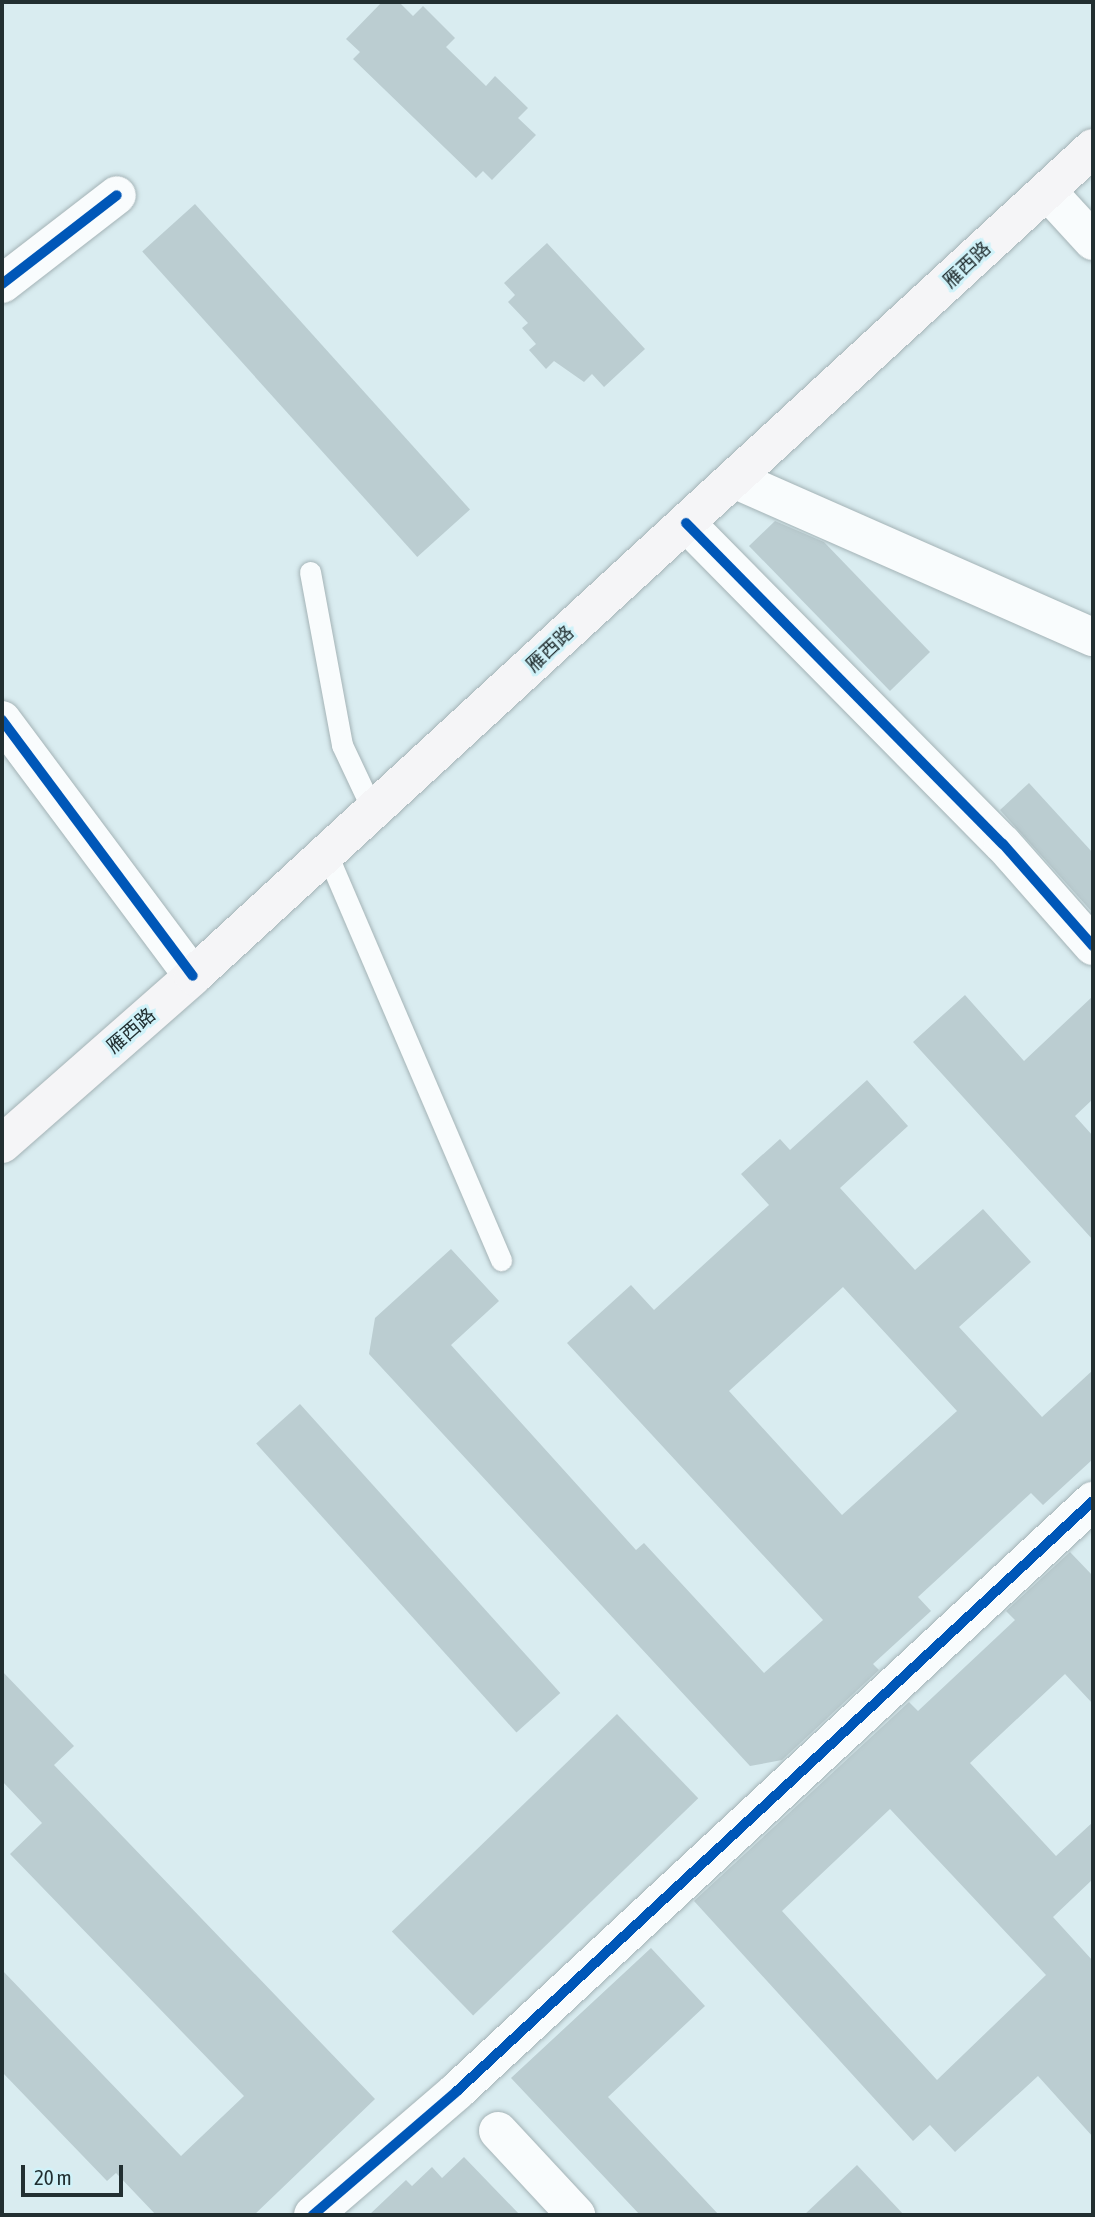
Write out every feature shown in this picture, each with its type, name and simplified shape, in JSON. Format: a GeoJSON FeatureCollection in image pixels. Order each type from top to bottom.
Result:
{"type":"FeatureCollection","features":[{"type":"Feature","properties":{"kind":"main road","name":"雁西路"},"geometry":{"type":"LineString","coordinates":[[2,1144],[327,854],[1093,148]]}},
{"type":"Feature","properties":{"kind":"street"},"geometry":{"type":"LineString","coordinates":[[1047,191],[1093,241]]}},
{"type":"Feature","properties":{"kind":"street"},"geometry":{"type":"LineString","coordinates":[[2,284],[117,195]]}},
{"type":"Feature","properties":{"kind":"street"},"geometry":{"type":"LineString","coordinates":[[734,479],[1093,637]]}},
{"type":"Feature","properties":{"kind":"street"},"geometry":{"type":"LineString","coordinates":[[686,523],[1003,844],[1093,946]]}},
{"type":"Feature","properties":{"kind":"street"},"geometry":{"type":"LineString","coordinates":[[2,720],[193,976]]}},
{"type":"Feature","properties":{"kind":"street"},"geometry":{"type":"LineString","coordinates":[[313,2215],[457,2091],[1093,1501]]}},
{"type":"Feature","properties":{"kind":"street"},"geometry":{"type":"LineString","coordinates":[[498,2131],[576,2215]]}},
{"type":"Feature","properties":{"kind":"lane"},"geometry":{"type":"LineString","coordinates":[[310,572],[342,745],[373,811]]}},
{"type":"Feature","properties":{"kind":"lane"},"geometry":{"type":"LineString","coordinates":[[327,854],[501,1260]]}},
{"type":"Feature","properties":{"kind":"building"},"geometry":{"type":"Polygon","coordinates":[[[382,2],[399,2],[413,16],[423,6],[455,38],[446,47],[486,86],[495,76],[528,108],[518,118],[536,135],[492,180],[483,171],[476,178],[353,59],[360,52],[346,39],[382,2]]]}},
{"type":"Feature","properties":{"kind":"building"},"geometry":{"type":"Polygon","coordinates":[[[195,204],[470,509],[417,557],[142,252],[195,204]]]}},
{"type":"Feature","properties":{"kind":"building"},"geometry":{"type":"Polygon","coordinates":[[[547,243],[645,349],[604,387],[592,374],[584,382],[554,361],[546,369],[529,350],[536,344],[522,328],[528,323],[508,302],[515,295],[504,283],[547,243]]]}},
{"type":"Feature","properties":{"kind":"building"},"geometry":{"type":"Polygon","coordinates":[[[775,521],[824,542],[930,652],[890,691],[749,546],[775,521]]]}},
{"type":"Feature","properties":{"kind":"building"},"geometry":{"type":"Polygon","coordinates":[[[1029,783],[1093,853],[1093,913],[1000,810],[1029,783]]]}},
{"type":"Feature","properties":{"kind":"building"},"geometry":{"type":"Polygon","coordinates":[[[965,995],[1024,1061],[1093,996],[1093,1099],[1075,1116],[1093,1136],[1093,1240],[913,1042],[965,995]]]}},
{"type":"Feature","properties":{"kind":"building"},"geometry":{"type":"Polygon","coordinates":[[[867,1080],[908,1126],[840,1188],[915,1270],[983,1209],[1031,1262],[959,1327],[1042,1417],[1093,1370],[1093,1459],[1043,1505],[1031,1493],[918,1597],[931,1611],[873,1664],[879,1670],[782,1760],[750,1766],[369,1354],[375,1318],[451,1249],[499,1301],[451,1345],[636,1550],[644,1543],[764,1673],[823,1620],[567,1343],[631,1285],[654,1310],[769,1205],[741,1174],[780,1139],[790,1150],[867,1080]],[[843,1287],[729,1391],[842,1515],[957,1411],[843,1287]]]}},
{"type":"Feature","properties":{"kind":"building"},"geometry":{"type":"Polygon","coordinates":[[[300,1404],[560,1693],[516,1733],[256,1443],[300,1404]]]}},
{"type":"Feature","properties":{"kind":"building"},"geometry":{"type":"Polygon","coordinates":[[[1070,1552],[1093,1576],[1093,1704],[1065,1674],[970,1763],[1056,1856],[1093,1822],[1093,1879],[1053,1917],[1093,1961],[1093,2137],[1038,2076],[955,2152],[930,2125],[913,2141],[694,1901],[909,1702],[918,1711],[1015,1620],[1006,1611],[1070,1552]],[[890,1809],[782,1911],[937,2080],[1046,1975],[890,1809]]]}},
{"type":"Feature","properties":{"kind":"building"},"geometry":{"type":"Polygon","coordinates":[[[2,1671],[74,1746],[54,1765],[375,2099],[254,2215],[156,2215],[116,2173],[107,2181],[2,2072],[2,1970],[181,2156],[244,2096],[10,1854],[42,1823],[2,1781],[2,1671]]]}},
{"type":"Feature","properties":{"kind":"building"},"geometry":{"type":"Polygon","coordinates":[[[617,1714],[698,1798],[473,2016],[392,1931],[617,1714]]]}},
{"type":"Feature","properties":{"kind":"building"},"geometry":{"type":"Polygon","coordinates":[[[651,1948],[705,2006],[608,2097],[719,2215],[640,2215],[511,2078],[651,1948]]]}},
{"type":"Feature","properties":{"kind":"building"},"geometry":{"type":"Polygon","coordinates":[[[464,2157],[520,2215],[369,2215],[406,2180],[412,2186],[432,2167],[442,2178],[464,2157]]]}},
{"type":"Feature","properties":{"kind":"building"},"geometry":{"type":"Polygon","coordinates":[[[857,2165],[904,2215],[804,2215],[857,2165]]]}},
{"type":"Feature","properties":{"kind":"cycle path"},"geometry":{"type":"LineString","coordinates":[[2,284],[117,195]]}},
{"type":"Feature","properties":{"kind":"cycle path"},"geometry":{"type":"LineString","coordinates":[[686,523],[1003,844],[1093,946]]}},
{"type":"Feature","properties":{"kind":"cycle path"},"geometry":{"type":"LineString","coordinates":[[2,720],[193,976]]}},
{"type":"Feature","properties":{"kind":"cycle path"},"geometry":{"type":"LineString","coordinates":[[313,2215],[457,2091],[1093,1501]]}}]}
